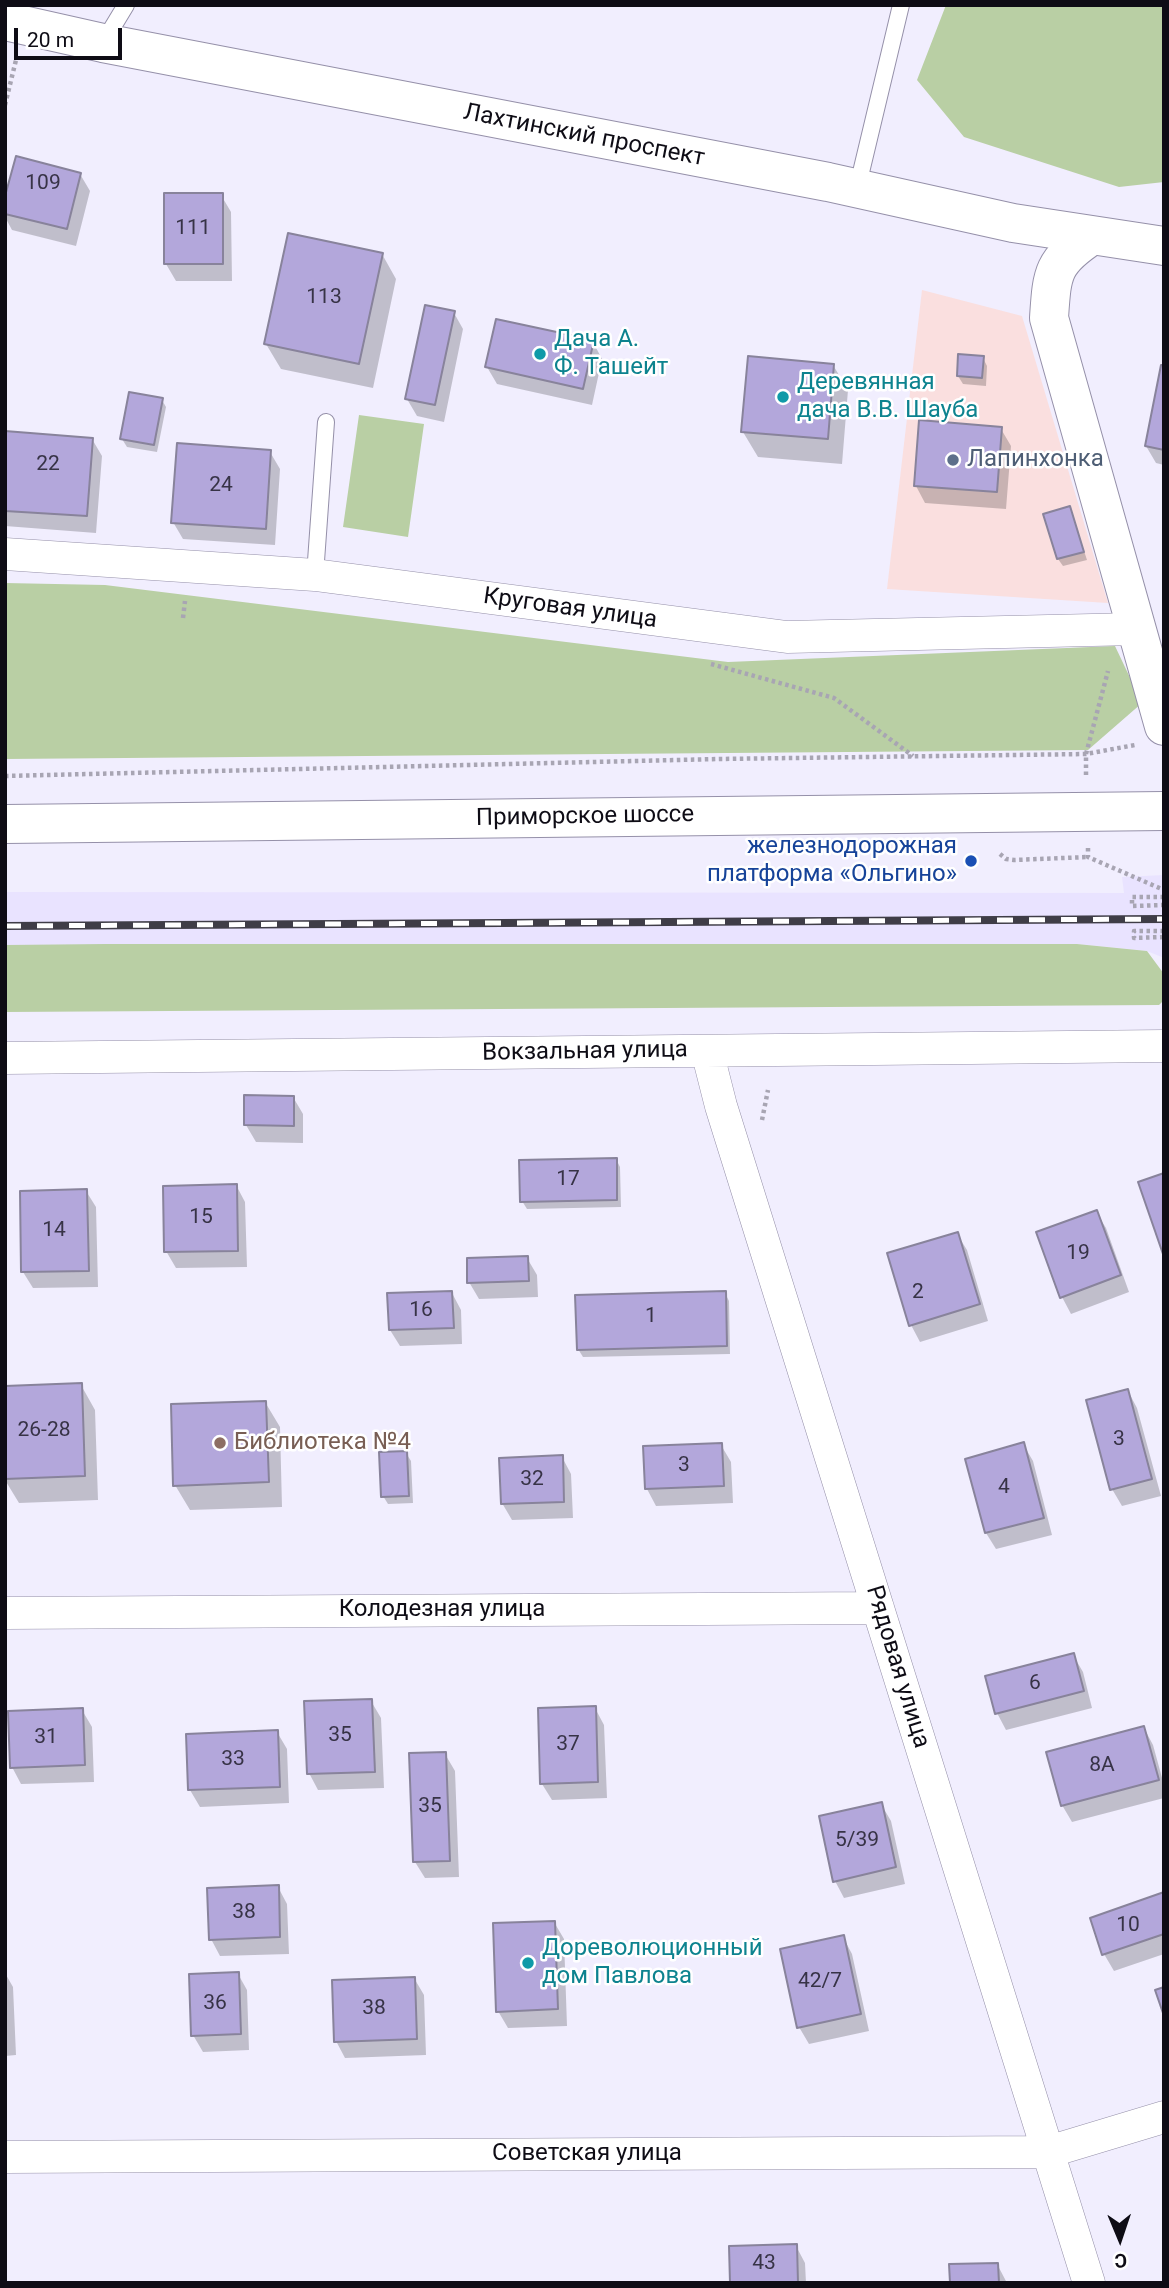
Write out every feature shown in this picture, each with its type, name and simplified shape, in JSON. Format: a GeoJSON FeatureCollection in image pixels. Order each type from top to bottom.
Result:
{"type":"FeatureCollection","features":[{"type":"Feature","properties":{"kind":"main road","name":"Лахтинский проспект"},"geometry":{"type":"LineString","coordinates":[[15,23],[103,43],[857,189],[1013,223],[1164,246]]}},
{"type":"Feature","properties":{"kind":"main road"},"geometry":{"type":"LineString","coordinates":[[1091,236],[1065,253],[1051,282],[1049,318],[1155,734]]}},
{"type":"Feature","properties":{"kind":"main road","name":"Приморское шоссе"},"geometry":{"type":"LineString","coordinates":[[5,824],[1164,811]]}},
{"type":"Feature","properties":{"kind":"street","name":"Круговая улица"},"geometry":{"type":"LineString","coordinates":[[5,554],[315,575],[787,637],[1127,629]]}},
{"type":"Feature","properties":{"kind":"street","name":"Вокзальная улица"},"geometry":{"type":"LineString","coordinates":[[5,1058],[1164,1046]]}},
{"type":"Feature","properties":{"kind":"street","name":"Рядовая улица"},"geometry":{"type":"LineString","coordinates":[[706,1051],[1089,2283]]}},
{"type":"Feature","properties":{"kind":"street","name":"Колодезная улица"},"geometry":{"type":"LineString","coordinates":[[5,1613],[878,1608]]}},
{"type":"Feature","properties":{"kind":"street","name":"Советская улица"},"geometry":{"type":"LineString","coordinates":[[5,2157],[1048,2152],[1164,2117]]}},
{"type":"Feature","properties":{"kind":"lane"},"geometry":{"type":"LineString","coordinates":[[103,43],[126,5]]}},
{"type":"Feature","properties":{"kind":"lane"},"geometry":{"type":"LineString","coordinates":[[857,189],[901,5]]}},
{"type":"Feature","properties":{"kind":"lane"},"geometry":{"type":"LineString","coordinates":[[315,575],[326,422]]}},
{"type":"Feature","properties":{"kind":"path"},"geometry":{"type":"LineString","coordinates":[[5,105],[15,23]]}},
{"type":"Feature","properties":{"kind":"path"},"geometry":{"type":"LineString","coordinates":[[1086,777],[1086,754],[1127,629]]}},
{"type":"Feature","properties":{"kind":"path"},"geometry":{"type":"LineString","coordinates":[[703,662],[834,698],[914,756]]}},
{"type":"Feature","properties":{"kind":"path"},"geometry":{"type":"LineString","coordinates":[[5,776],[1086,754],[1155,734]]}},
{"type":"Feature","properties":{"kind":"path"},"geometry":{"type":"LineString","coordinates":[[1088,847],[1088,857]]}},
{"type":"Feature","properties":{"kind":"path"},"geometry":{"type":"LineString","coordinates":[[1000,854],[1006,859],[1014,860],[1088,857],[1164,890]]}},
{"type":"Feature","properties":{"kind":"path"},"geometry":{"type":"LineString","coordinates":[[1164,897],[1132,897],[1132,906],[1164,905]]}},
{"type":"Feature","properties":{"kind":"path"},"geometry":{"type":"LineString","coordinates":[[1164,931],[1134,931],[1134,938],[1164,937]]}},
{"type":"Feature","properties":{"kind":"shaded area"},"geometry":{"type":"Polygon","coordinates":[[[922,290],[1022,316],[1108,603],[887,589],[922,290]]]}},
{"type":"Feature","properties":{"kind":"shaded area"},"geometry":{"type":"Polygon","coordinates":[[[1164,875],[1164,958],[1147,951],[1077,944],[5,945],[5,892],[1124,893],[1122,877],[1164,875]]]}},
{"type":"Feature","properties":{"kind":"green space"},"geometry":{"type":"Polygon","coordinates":[[[946,5],[1164,5],[1164,182],[1119,187],[964,137],[917,80],[946,5]]]}},
{"type":"Feature","properties":{"kind":"green space"},"geometry":{"type":"Polygon","coordinates":[[[359,415],[424,424],[408,537],[343,527],[359,415]]]}},
{"type":"Feature","properties":{"kind":"green space"},"geometry":{"type":"Polygon","coordinates":[[[5,583],[105,585],[728,662],[1115,646],[1142,703],[1088,750],[5,759],[5,583]]]}},
{"type":"Feature","properties":{"kind":"green space"},"geometry":{"type":"Polygon","coordinates":[[[1077,944],[1147,951],[1164,974],[1164,1000],[1159,1005],[5,1012],[5,945],[1077,944]]]}},
{"type":"Feature","properties":{"kind":"building"},"geometry":{"type":"Polygon","coordinates":[[[16,156],[81,173],[67,229],[5,214],[5,196],[16,156]]]}},
{"type":"Feature","properties":{"kind":"building"},"geometry":{"type":"Polygon","coordinates":[[[164,193],[223,193],[223,264],[164,264],[164,193]]]}},
{"type":"Feature","properties":{"kind":"building"},"geometry":{"type":"Polygon","coordinates":[[[288,233],[383,253],[359,364],[264,344],[288,233]]]}},
{"type":"Feature","properties":{"kind":"building"},"geometry":{"type":"Polygon","coordinates":[[[425,305],[455,311],[435,405],[405,399],[425,305]]]}},
{"type":"Feature","properties":{"kind":"building"},"geometry":{"type":"Polygon","coordinates":[[[496,319],[594,340],[583,389],[485,367],[496,319]]]}},
{"type":"Feature","properties":{"kind":"building"},"geometry":{"type":"Polygon","coordinates":[[[958,354],[984,356],[982,378],[957,376],[958,354]]]}},
{"type":"Feature","properties":{"kind":"building"},"geometry":{"type":"Polygon","coordinates":[[[748,356],[834,364],[828,439],[741,432],[748,356]]]}},
{"type":"Feature","properties":{"kind":"building"},"geometry":{"type":"Polygon","coordinates":[[[1161,365],[1164,365],[1164,450],[1145,446],[1161,365]]]}},
{"type":"Feature","properties":{"kind":"building"},"geometry":{"type":"Polygon","coordinates":[[[129,392],[163,398],[154,445],[120,439],[129,392]]]}},
{"type":"Feature","properties":{"kind":"building"},"geometry":{"type":"Polygon","coordinates":[[[919,420],[1002,427],[997,492],[914,486],[919,420]]]}},
{"type":"Feature","properties":{"kind":"building"},"geometry":{"type":"Polygon","coordinates":[[[5,431],[93,438],[87,516],[5,511],[5,431]]]}},
{"type":"Feature","properties":{"kind":"building"},"geometry":{"type":"Polygon","coordinates":[[[177,443],[271,450],[266,529],[171,523],[177,443]]]}},
{"type":"Feature","properties":{"kind":"building"},"geometry":{"type":"Polygon","coordinates":[[[1070,506],[1084,552],[1057,559],[1043,514],[1070,506]]]}},
{"type":"Feature","properties":{"kind":"building"},"geometry":{"type":"Polygon","coordinates":[[[244,1095],[294,1096],[294,1126],[244,1125],[244,1095]]]}},
{"type":"Feature","properties":{"kind":"building"},"geometry":{"type":"Polygon","coordinates":[[[617,1158],[617,1200],[520,1202],[519,1160],[617,1158]]]}},
{"type":"Feature","properties":{"kind":"building"},"geometry":{"type":"Polygon","coordinates":[[[1164,1173],[1164,1257],[1138,1182],[1164,1173]]]}},
{"type":"Feature","properties":{"kind":"building"},"geometry":{"type":"Polygon","coordinates":[[[237,1184],[238,1251],[164,1252],[163,1186],[237,1184]]]}},
{"type":"Feature","properties":{"kind":"building"},"geometry":{"type":"Polygon","coordinates":[[[87,1189],[89,1271],[21,1272],[20,1191],[87,1189]]]}},
{"type":"Feature","properties":{"kind":"building"},"geometry":{"type":"Polygon","coordinates":[[[1097,1210],[1121,1275],[1060,1298],[1036,1232],[1097,1210]]]}},
{"type":"Feature","properties":{"kind":"building"},"geometry":{"type":"Polygon","coordinates":[[[958,1232],[980,1304],[909,1326],[887,1253],[958,1232]]]}},
{"type":"Feature","properties":{"kind":"building"},"geometry":{"type":"Polygon","coordinates":[[[528,1256],[529,1281],[467,1283],[467,1258],[528,1256]]]}},
{"type":"Feature","properties":{"kind":"building"},"geometry":{"type":"Polygon","coordinates":[[[452,1291],[454,1328],[389,1330],[387,1293],[452,1291]]]}},
{"type":"Feature","properties":{"kind":"building"},"geometry":{"type":"Polygon","coordinates":[[[726,1291],[727,1346],[577,1350],[575,1295],[726,1291]]]}},
{"type":"Feature","properties":{"kind":"building"},"geometry":{"type":"Polygon","coordinates":[[[82,1383],[85,1476],[5,1479],[5,1386],[82,1383]]]}},
{"type":"Feature","properties":{"kind":"building"},"geometry":{"type":"Polygon","coordinates":[[[1128,1389],[1152,1479],[1110,1490],[1086,1400],[1128,1389]]]}},
{"type":"Feature","properties":{"kind":"building","name":"Библиотека №4"},"geometry":{"type":"Polygon","coordinates":[[[266,1401],[269,1482],[173,1486],[171,1404],[266,1401]]]}},
{"type":"Feature","properties":{"kind":"building"},"geometry":{"type":"Polygon","coordinates":[[[1024,1442],[1044,1518],[985,1533],[965,1459],[1024,1442]]]}},
{"type":"Feature","properties":{"kind":"building"},"geometry":{"type":"Polygon","coordinates":[[[722,1443],[724,1486],[645,1489],[643,1446],[722,1443]]]}},
{"type":"Feature","properties":{"kind":"building"},"geometry":{"type":"Polygon","coordinates":[[[407,1451],[409,1496],[381,1497],[379,1452],[407,1451]]]}},
{"type":"Feature","properties":{"kind":"building"},"geometry":{"type":"Polygon","coordinates":[[[563,1455],[564,1502],[501,1504],[499,1458],[563,1455]]]}},
{"type":"Feature","properties":{"kind":"building"},"geometry":{"type":"Polygon","coordinates":[[[1074,1653],[1084,1691],[995,1714],[985,1676],[1074,1653]]]}},
{"type":"Feature","properties":{"kind":"building"},"geometry":{"type":"Polygon","coordinates":[[[372,1699],[375,1772],[307,1774],[304,1701],[372,1699]]]}},
{"type":"Feature","properties":{"kind":"building"},"geometry":{"type":"Polygon","coordinates":[[[596,1706],[598,1782],[540,1784],[538,1708],[596,1706]]]}},
{"type":"Feature","properties":{"kind":"building"},"geometry":{"type":"Polygon","coordinates":[[[83,1708],[85,1765],[10,1768],[8,1711],[83,1708]]]}},
{"type":"Feature","properties":{"kind":"building"},"geometry":{"type":"Polygon","coordinates":[[[1144,1726],[1159,1780],[1061,1806],[1046,1752],[1144,1726]]]}},
{"type":"Feature","properties":{"kind":"building"},"geometry":{"type":"Polygon","coordinates":[[[278,1730],[280,1787],[188,1790],[186,1734],[278,1730]]]}},
{"type":"Feature","properties":{"kind":"building"},"geometry":{"type":"Polygon","coordinates":[[[446,1752],[450,1861],[413,1862],[409,1753],[446,1752]]]}},
{"type":"Feature","properties":{"kind":"building"},"geometry":{"type":"Polygon","coordinates":[[[882,1802],[896,1867],[833,1882],[819,1816],[882,1802]]]}},
{"type":"Feature","properties":{"kind":"building"},"geometry":{"type":"Polygon","coordinates":[[[279,1885],[280,1937],[209,1940],[207,1888],[279,1885]]]}},
{"type":"Feature","properties":{"kind":"building"},"geometry":{"type":"Polygon","coordinates":[[[1164,1892],[1164,1934],[1102,1955],[1090,1918],[1164,1892]]]}},
{"type":"Feature","properties":{"kind":"building"},"geometry":{"type":"Polygon","coordinates":[[[555,1921],[558,2009],[496,2012],[493,1923],[555,1921]]]}},
{"type":"Feature","properties":{"kind":"building"},"geometry":{"type":"Polygon","coordinates":[[[844,1935],[861,2014],[797,2028],[780,1949],[844,1935]]]}},
{"type":"Feature","properties":{"kind":"building"},"geometry":{"type":"Polygon","coordinates":[[[239,1972],[241,2034],[191,2036],[189,1974],[239,1972]]]}},
{"type":"Feature","properties":{"kind":"building"},"geometry":{"type":"Polygon","coordinates":[[[415,1977],[417,2039],[334,2042],[332,1980],[415,1977]]]}},
{"type":"Feature","properties":{"kind":"building"},"geometry":{"type":"Polygon","coordinates":[[[1164,1987],[1164,2016],[1155,1990],[1164,1987]]]}},
{"type":"Feature","properties":{"kind":"building"},"geometry":{"type":"Polygon","coordinates":[[[797,2244],[798,2283],[730,2283],[729,2246],[797,2244]]]}},
{"type":"Feature","properties":{"kind":"building"},"geometry":{"type":"Polygon","coordinates":[[[998,2263],[999,2283],[950,2283],[949,2264],[998,2263]]]}},
{"type":"Feature","properties":{"kind":"railway"},"geometry":{"type":"LineString","coordinates":[[5,926],[1164,919]]}},
{"type":"Feature","properties":{"kind":"place","name":"Дача А. Ф. Ташейт"},"geometry":{"type":"Point","coordinates":[540,354]}},
{"type":"Feature","properties":{"kind":"place","name":"Деревянная дача В.В. Шауба"},"geometry":{"type":"Point","coordinates":[783,397]}},
{"type":"Feature","properties":{"kind":"place","name":"Лапинхонка"},"geometry":{"type":"Point","coordinates":[953,460]}},
{"type":"Feature","properties":{"kind":"place","name":"железнодорожная платформа «Ольгино»"},"geometry":{"type":"Point","coordinates":[971,861]}},
{"type":"Feature","properties":{"kind":"place","name":"Библиотека №4"},"geometry":{"type":"Point","coordinates":[220,1443]}},
{"type":"Feature","properties":{"kind":"place","name":"Дореволюционный дом Павлова"},"geometry":{"type":"Point","coordinates":[528,1963]}}]}
